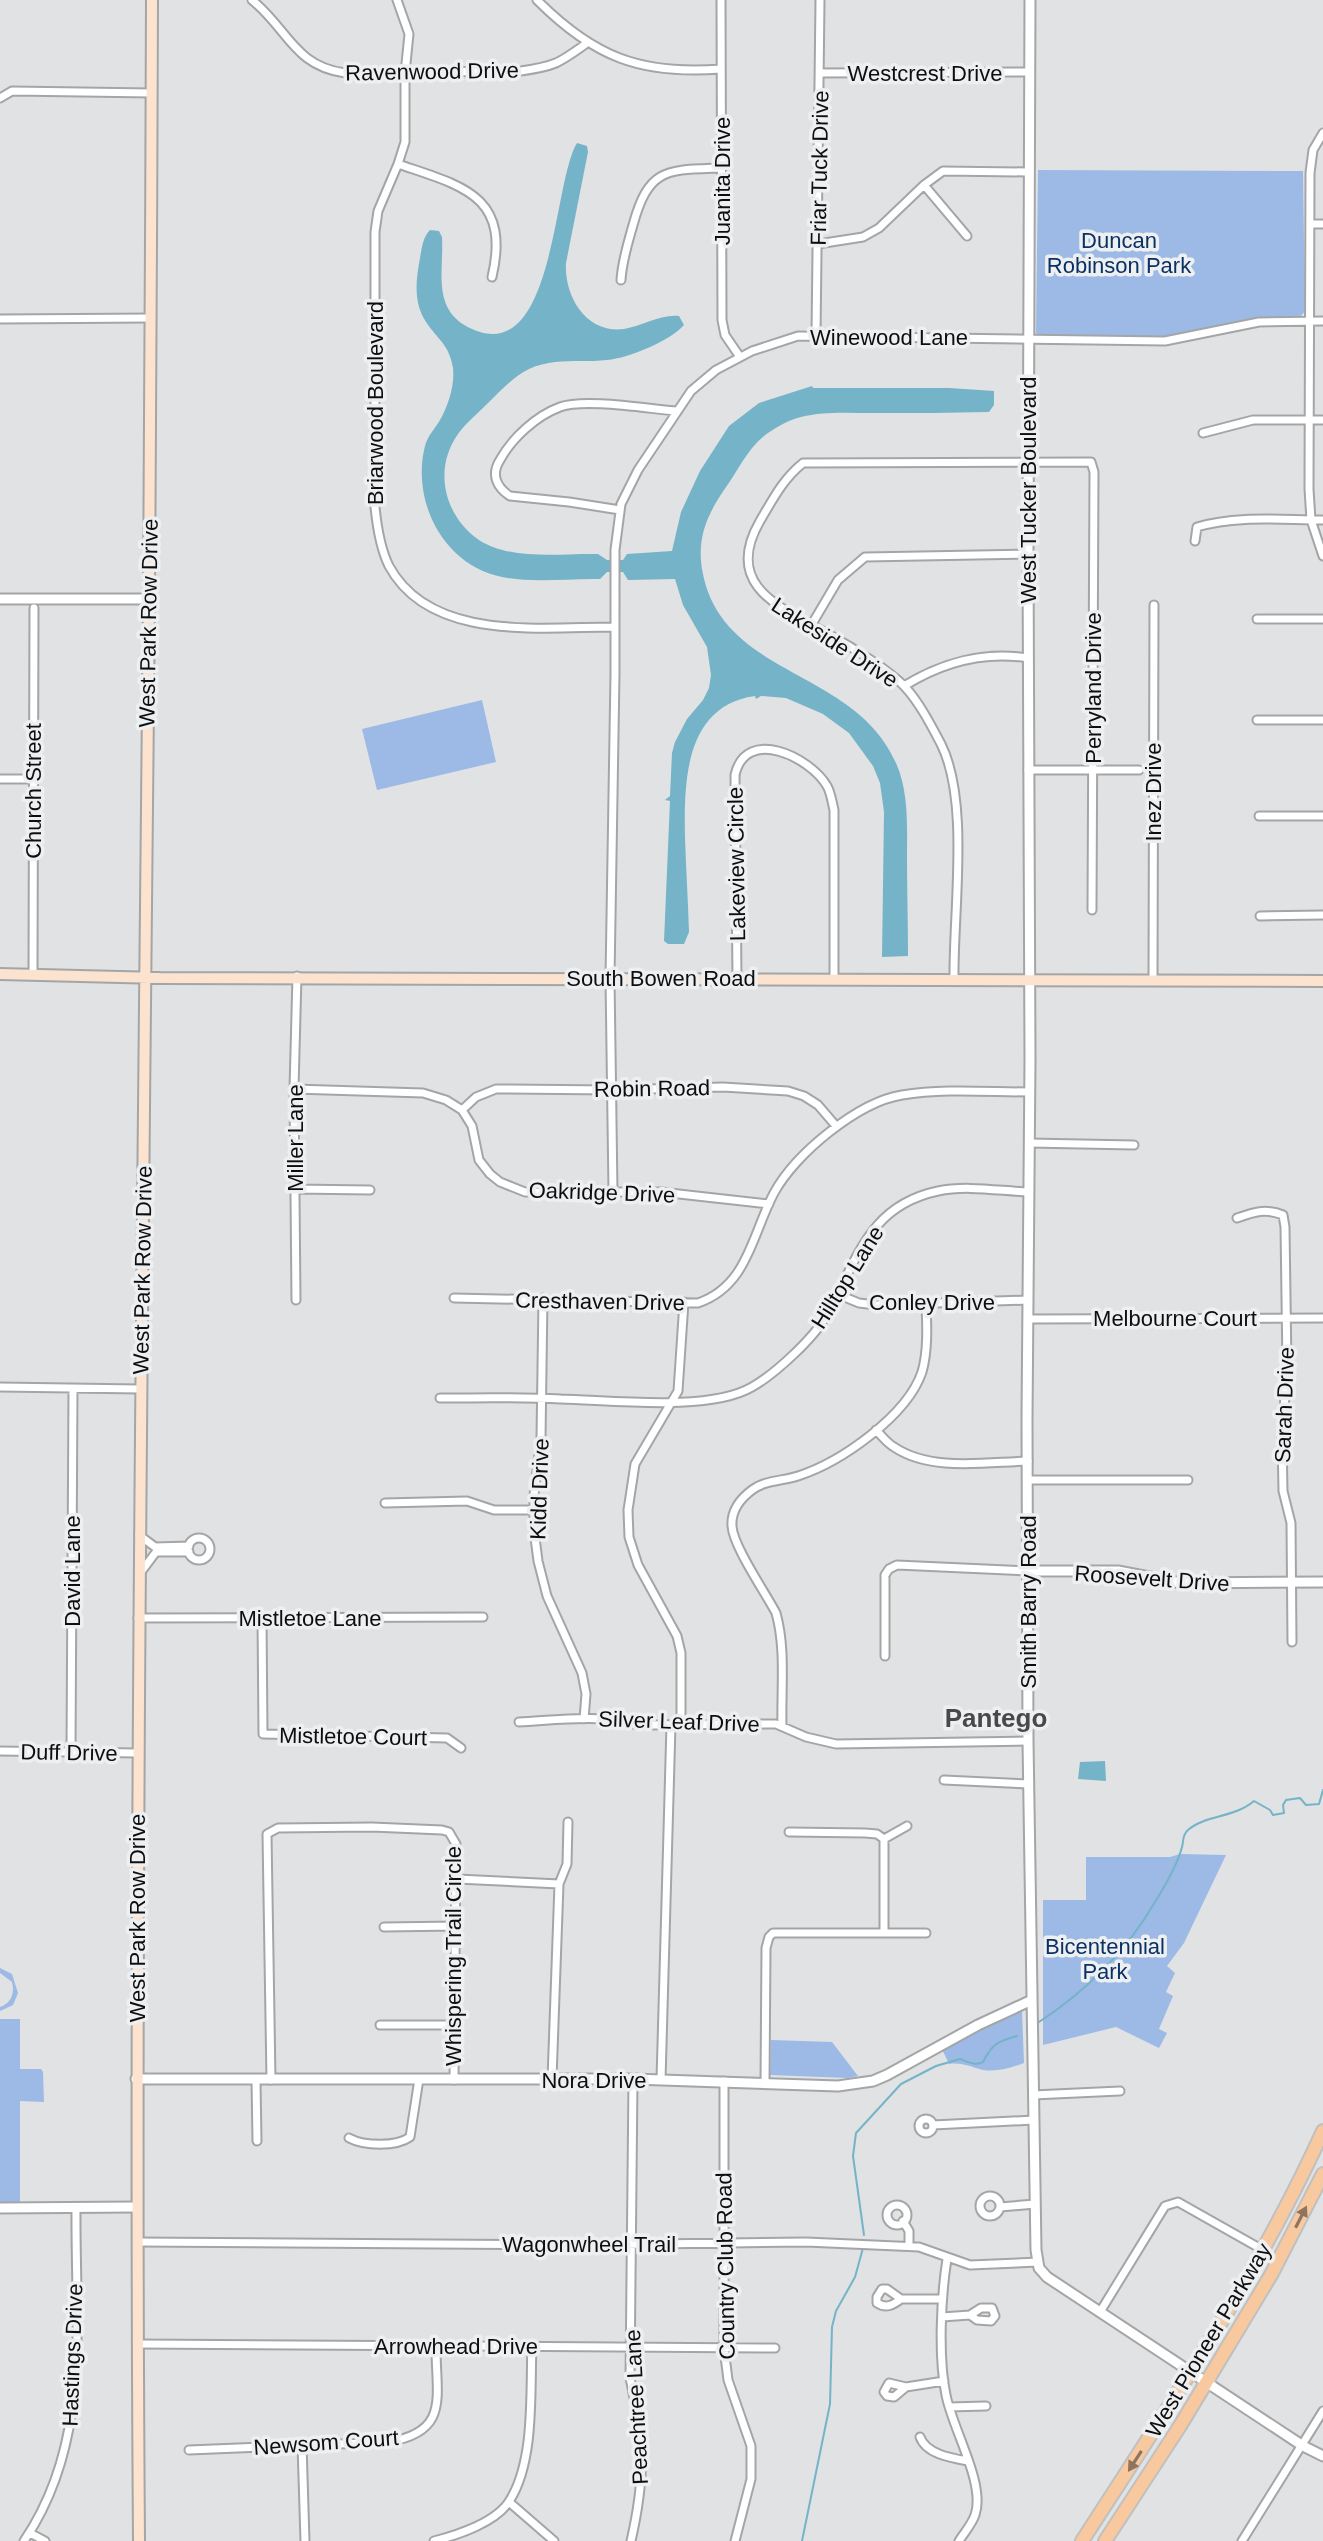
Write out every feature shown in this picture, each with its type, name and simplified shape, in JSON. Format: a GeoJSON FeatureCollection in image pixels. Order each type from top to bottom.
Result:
{"type":"FeatureCollection","features":[{"type":"Feature","properties":{"kind":"main road","name":"West Park Row Drive"},"geometry":{"type":"LineString","coordinates":[[139,2541],[137,1753],[152,0]]}},
{"type":"Feature","properties":{"kind":"main road","name":"South Bowen Road"},"geometry":{"type":"LineString","coordinates":[[0,974],[1323,981]]}},
{"type":"Feature","properties":{"kind":"main road","name":"West Pioneer Parkway"},"geometry":{"type":"LineString","coordinates":[[1082,2541],[1191,2371],[1263,2250],[1323,2131]]}},
{"type":"Feature","properties":{"kind":"main road","name":"West Pioneer Parkway"},"geometry":{"type":"LineString","coordinates":[[1105,2541],[1271,2275],[1323,2174]]}},
{"type":"Feature","properties":{"kind":"street","name":"Ravenwood Drive"},"geometry":{"type":"LineString","coordinates":[[252,0],[312,63],[328,71],[405,73],[543,68],[555,65],[587,43]]}},
{"type":"Feature","properties":{"kind":"street","name":"Briarwood Boulevard"},"geometry":{"type":"LineString","coordinates":[[397,0],[409,34],[405,73],[405,142],[385,192],[375,232],[375,507],[388,564],[398,581],[415,597],[435,611],[458,619],[518,627],[614,627]]}},
{"type":"Feature","properties":{"kind":"street"},"geometry":{"type":"LineString","coordinates":[[537,0],[573,34],[612,56],[655,67],[721,69]]}},
{"type":"Feature","properties":{"kind":"street","name":"Juanita Drive"},"geometry":{"type":"LineString","coordinates":[[721,0],[722,320],[725,335],[740,357]]}},
{"type":"Feature","properties":{"kind":"street","name":"Friar Tuck Drive"},"geometry":{"type":"LineString","coordinates":[[816,336],[820,0]]}},
{"type":"Feature","properties":{"kind":"street","name":"West Tucker Boulevard"},"geometry":{"type":"LineString","coordinates":[[1028,979],[1030,0]]}},
{"type":"Feature","properties":{"kind":"street","name":"Westcrest Drive"},"geometry":{"type":"LineString","coordinates":[[820,73],[1029,72]]}},
{"type":"Feature","properties":{"kind":"street"},"geometry":{"type":"LineString","coordinates":[[0,98],[12,91],[152,93]]}},
{"type":"Feature","properties":{"kind":"street"},"geometry":{"type":"LineString","coordinates":[[1323,133],[1318,137],[1310,161],[1309,321],[1309,489],[1311,520],[1323,556]]}},
{"type":"Feature","properties":{"kind":"street"},"geometry":{"type":"LineString","coordinates":[[398,164],[457,185],[482,203],[497,235],[498,253],[492,277]]}},
{"type":"Feature","properties":{"kind":"street"},"geometry":{"type":"LineString","coordinates":[[621,280],[622,264],[639,204],[650,185],[659,176],[676,170],[721,168]]}},
{"type":"Feature","properties":{"kind":"street"},"geometry":{"type":"LineString","coordinates":[[818,244],[863,237],[879,228],[943,171],[1028,172]]}},
{"type":"Feature","properties":{"kind":"street"},"geometry":{"type":"LineString","coordinates":[[924,185],[967,236]]}},
{"type":"Feature","properties":{"kind":"street"},"geometry":{"type":"LineString","coordinates":[[1310,224],[1323,224]]}},
{"type":"Feature","properties":{"kind":"street"},"geometry":{"type":"LineString","coordinates":[[0,319],[151,318]]}},
{"type":"Feature","properties":{"kind":"street","name":"Winewood Lane"},"geometry":{"type":"LineString","coordinates":[[613,1192],[610,978],[615,550],[620,510],[638,470],[691,391],[716,370],[740,357],[798,336],[1165,341],[1259,322],[1323,321]]}},
{"type":"Feature","properties":{"kind":"street"},"geometry":{"type":"LineString","coordinates":[[620,510],[510,496],[501,491],[496,483],[498,463],[532,423],[561,407],[578,405],[677,411]]}},
{"type":"Feature","properties":{"kind":"street"},"geometry":{"type":"LineString","coordinates":[[1203,433],[1253,420],[1323,420]]}},
{"type":"Feature","properties":{"kind":"street","name":"Lakeside Drive"},"geometry":{"type":"LineString","coordinates":[[954,979],[957,816],[953,778],[942,745],[904,686],[841,641],[768,601],[749,571],[751,537],[788,475],[803,463],[1085,461],[1091,462],[1093,467]]}},
{"type":"Feature","properties":{"kind":"street","name":"Perryland Drive"},"geometry":{"type":"LineString","coordinates":[[1092,910],[1093,467]]}},
{"type":"Feature","properties":{"kind":"street"},"geometry":{"type":"LineString","coordinates":[[1195,541],[1195,530],[1209,524],[1244,520],[1323,520]]}},
{"type":"Feature","properties":{"kind":"street"},"geometry":{"type":"LineString","coordinates":[[812,624],[838,580],[865,557],[1028,554]]}},
{"type":"Feature","properties":{"kind":"street"},"geometry":{"type":"LineString","coordinates":[[0,599],[149,599]]}},
{"type":"Feature","properties":{"kind":"street","name":"Inez Drive"},"geometry":{"type":"LineString","coordinates":[[1153,980],[1154,605]]}},
{"type":"Feature","properties":{"kind":"street","name":"Church Street"},"geometry":{"type":"LineString","coordinates":[[33,974],[34,608]]}},
{"type":"Feature","properties":{"kind":"street"},"geometry":{"type":"LineString","coordinates":[[1257,619],[1323,619]]}},
{"type":"Feature","properties":{"kind":"street"},"geometry":{"type":"LineString","coordinates":[[904,686],[929,670],[964,659],[1028,658]]}},
{"type":"Feature","properties":{"kind":"street"},"geometry":{"type":"LineString","coordinates":[[1257,720],[1323,720]]}},
{"type":"Feature","properties":{"kind":"street","name":"Lakeview Circle"},"geometry":{"type":"LineString","coordinates":[[737,978],[735,775],[738,764],[750,752],[776,748],[821,779],[827,787],[834,810],[834,979]]}},
{"type":"Feature","properties":{"kind":"street"},"geometry":{"type":"LineString","coordinates":[[1028,770],[1139,770]]}},
{"type":"Feature","properties":{"kind":"street"},"geometry":{"type":"LineString","coordinates":[[0,779],[34,779]]}},
{"type":"Feature","properties":{"kind":"street"},"geometry":{"type":"LineString","coordinates":[[1259,816],[1323,816]]}},
{"type":"Feature","properties":{"kind":"street"},"geometry":{"type":"LineString","coordinates":[[1260,916],[1323,915]]}},
{"type":"Feature","properties":{"kind":"street","name":"Miller Lane"},"geometry":{"type":"LineString","coordinates":[[296,1300],[294,1089],[297,976]]}},
{"type":"Feature","properties":{"kind":"street","name":"Smith Barry Road"},"geometry":{"type":"LineString","coordinates":[[1028,979],[1028,1741],[1038,2262]]}},
{"type":"Feature","properties":{"kind":"street","name":"Robin Road"},"geometry":{"type":"LineString","coordinates":[[462,1110],[476,1097],[496,1089],[723,1087],[788,1091],[804,1096],[818,1105],[836,1126]]}},
{"type":"Feature","properties":{"kind":"street"},"geometry":{"type":"LineString","coordinates":[[294,1089],[423,1093],[446,1100],[462,1110]]}},
{"type":"Feature","properties":{"kind":"street","name":"Cresthaven Drive"},"geometry":{"type":"LineString","coordinates":[[454,1298],[698,1303],[712,1298],[728,1287],[743,1265],[775,1191],[804,1154],[836,1126],[899,1095],[1030,1092]]}},
{"type":"Feature","properties":{"kind":"street","name":"Oakridge Drive"},"geometry":{"type":"LineString","coordinates":[[462,1110],[472,1126],[479,1160],[500,1182],[515,1189],[534,1193],[661,1192],[769,1204]]}},
{"type":"Feature","properties":{"kind":"street"},"geometry":{"type":"LineString","coordinates":[[1029,1143],[1134,1145]]}},
{"type":"Feature","properties":{"kind":"street"},"geometry":{"type":"LineString","coordinates":[[295,1189],[370,1190]]}},
{"type":"Feature","properties":{"kind":"street","name":"Hilltop Lane"},"geometry":{"type":"LineString","coordinates":[[440,1398],[673,1402],[720,1398],[752,1387],[811,1335],[825,1318],[871,1231],[903,1205],[940,1190],[1029,1192]]}},
{"type":"Feature","properties":{"kind":"street","name":"Sarah Drive"},"geometry":{"type":"LineString","coordinates":[[1237,1218],[1264,1209],[1283,1215],[1286,1317],[1283,1491],[1291,1523],[1292,1642]]}},
{"type":"Feature","properties":{"kind":"street","name":"Conley Drive"},"geometry":{"type":"LineString","coordinates":[[837,1294],[866,1304],[926,1305],[1028,1300]]}},
{"type":"Feature","properties":{"kind":"street","name":"Kidd Drive"},"geometry":{"type":"LineString","coordinates":[[543,1298],[534,1510],[538,1561],[547,1596],[582,1673],[586,1694],[584,1719]]}},
{"type":"Feature","properties":{"kind":"street"},"geometry":{"type":"LineString","coordinates":[[681,1725],[681,1653],[677,1636],[638,1565],[629,1537],[628,1495],[635,1464],[678,1391],[684,1302]]}},
{"type":"Feature","properties":{"kind":"street"},"geometry":{"type":"LineString","coordinates":[[782,1726],[780,1624],[734,1537],[733,1514],[752,1490],[813,1469],[855,1446],[889,1418],[921,1373],[926,1345],[926,1305]]}},
{"type":"Feature","properties":{"kind":"street","name":"Melbourne Court"},"geometry":{"type":"LineString","coordinates":[[1028,1319],[1323,1318]]}},
{"type":"Feature","properties":{"kind":"street"},"geometry":{"type":"LineString","coordinates":[[0,1387],[140,1389]]}},
{"type":"Feature","properties":{"kind":"street","name":"David Lane"},"geometry":{"type":"LineString","coordinates":[[71,1752],[73,1389]]}},
{"type":"Feature","properties":{"kind":"street"},"geometry":{"type":"LineString","coordinates":[[876,1430],[893,1447],[931,1462],[1028,1461]]}},
{"type":"Feature","properties":{"kind":"street"},"geometry":{"type":"LineString","coordinates":[[1028,1480],[1188,1480]]}},
{"type":"Feature","properties":{"kind":"street"},"geometry":{"type":"LineString","coordinates":[[385,1503],[467,1501],[494,1510],[534,1510]]}},
{"type":"Feature","properties":{"kind":"street"},"geometry":{"type":"LineString","coordinates":[[139,1535],[156,1550],[189,1549]]}},
{"type":"Feature","properties":{"kind":"street"},"geometry":{"type":"LineString","coordinates":[[138,1575],[156,1550]]}},
{"type":"Feature","properties":{"kind":"street"},"geometry":{"type":"LineString","coordinates":[[885,1656],[885,1575],[889,1569],[897,1565],[1029,1571]]}},
{"type":"Feature","properties":{"kind":"street","name":"Roosevelt Drive"},"geometry":{"type":"LineString","coordinates":[[1029,1571],[1118,1571],[1181,1583],[1323,1582]]}},
{"type":"Feature","properties":{"kind":"street","name":"Mistletoe Lane"},"geometry":{"type":"LineString","coordinates":[[138,1618],[483,1617]]}},
{"type":"Feature","properties":{"kind":"street","name":"Mistletoe Court"},"geometry":{"type":"LineString","coordinates":[[262,1618],[263,1734],[447,1738],[461,1748]]}},
{"type":"Feature","properties":{"kind":"street","name":"Silver Leaf Drive"},"geometry":{"type":"LineString","coordinates":[[519,1722],[584,1719],[619,1720],[638,1725],[744,1723],[782,1726],[806,1737],[836,1744],[1028,1741]]}},
{"type":"Feature","properties":{"kind":"street"},"geometry":{"type":"LineString","coordinates":[[661,2080],[671,1725]]}},
{"type":"Feature","properties":{"kind":"street","name":"Duff Drive"},"geometry":{"type":"LineString","coordinates":[[0,1751],[137,1753]]}},
{"type":"Feature","properties":{"kind":"street"},"geometry":{"type":"LineString","coordinates":[[944,1780],[1029,1784]]}},
{"type":"Feature","properties":{"kind":"street"},"geometry":{"type":"LineString","coordinates":[[552,2079],[559,1884],[567,1864],[568,1822]]}},
{"type":"Feature","properties":{"kind":"street"},"geometry":{"type":"LineString","coordinates":[[884,1839],[907,1826]]}},
{"type":"Feature","properties":{"kind":"street","name":"Whispering Trail Circle"},"geometry":{"type":"LineString","coordinates":[[271,2080],[267,1834],[278,1828],[372,1827],[449,1832],[456,1844],[454,2080]]}},
{"type":"Feature","properties":{"kind":"street"},"geometry":{"type":"LineString","coordinates":[[789,1832],[865,1833],[877,1834],[884,1839]]}},
{"type":"Feature","properties":{"kind":"street"},"geometry":{"type":"LineString","coordinates":[[884,1839],[884,1932]]}},
{"type":"Feature","properties":{"kind":"street"},"geometry":{"type":"LineString","coordinates":[[457,1879],[559,1884]]}},
{"type":"Feature","properties":{"kind":"street"},"geometry":{"type":"LineString","coordinates":[[384,1927],[457,1926]]}},
{"type":"Feature","properties":{"kind":"street"},"geometry":{"type":"LineString","coordinates":[[765,2083],[766,1948],[773,1933],[926,1933]]}},
{"type":"Feature","properties":{"kind":"street","name":"Nora Drive"},"geometry":{"type":"LineString","coordinates":[[136,2079],[633,2079],[838,2086],[873,2081],[1032,2000]]}},
{"type":"Feature","properties":{"kind":"street"},"geometry":{"type":"LineString","coordinates":[[380,2025],[454,2025]]}},
{"type":"Feature","properties":{"kind":"street"},"geometry":{"type":"LineString","coordinates":[[349,2138],[357,2143],[395,2143],[410,2137],[419,2079]]}},
{"type":"Feature","properties":{"kind":"street","name":"Peachtree Lane"},"geometry":{"type":"LineString","coordinates":[[631,2541],[641,2499],[643,2462],[630,2378],[633,2079]]}},
{"type":"Feature","properties":{"kind":"street"},"geometry":{"type":"LineString","coordinates":[[256,2080],[257,2141]]}},
{"type":"Feature","properties":{"kind":"street","name":"Country Club Road"},"geometry":{"type":"LineString","coordinates":[[724,2081],[724,2348],[728,2380],[751,2446],[751,2479],[735,2541]]}},
{"type":"Feature","properties":{"kind":"street"},"geometry":{"type":"LineString","coordinates":[[1033,2095],[1120,2091]]}},
{"type":"Feature","properties":{"kind":"street"},"geometry":{"type":"LineString","coordinates":[[933,2125],[1034,2120]]}},
{"type":"Feature","properties":{"kind":"street"},"geometry":{"type":"LineString","coordinates":[[1100,2312],[1165,2206],[1171,2202],[1178,2202],[1263,2250]]}},
{"type":"Feature","properties":{"kind":"street"},"geometry":{"type":"LineString","coordinates":[[1000,2207],[1035,2204]]}},
{"type":"Feature","properties":{"kind":"street"},"geometry":{"type":"LineString","coordinates":[[0,2208],[136,2207]]}},
{"type":"Feature","properties":{"kind":"street","name":"Hastings Drive"},"geometry":{"type":"LineString","coordinates":[[24,2541],[53,2489],[68,2444],[74,2403],[76,2208]]}},
{"type":"Feature","properties":{"kind":"street"},"geometry":{"type":"LineString","coordinates":[[903,2221],[909,2231],[909,2246]]}},
{"type":"Feature","properties":{"kind":"street","name":"Wagonwheel Trail"},"geometry":{"type":"LineString","coordinates":[[137,2242],[806,2242],[909,2246],[960,2263],[996,2265],[1038,2262]]}},
{"type":"Feature","properties":{"kind":"street"},"geometry":{"type":"LineString","coordinates":[[947,2259],[942,2299],[944,2381],[949,2407],[977,2490],[977,2508],[959,2541]]}},
{"type":"Feature","properties":{"kind":"street"},"geometry":{"type":"LineString","coordinates":[[1038,2262],[1047,2277],[1303,2446],[1323,2456]]}},
{"type":"Feature","properties":{"kind":"street"},"geometry":{"type":"LineString","coordinates":[[901,2299],[942,2299]]}},
{"type":"Feature","properties":{"kind":"street"},"geometry":{"type":"LineString","coordinates":[[942,2317],[970,2315]]}},
{"type":"Feature","properties":{"kind":"street","name":"Arrowhead Drive"},"geometry":{"type":"LineString","coordinates":[[138,2344],[775,2348]]}},
{"type":"Feature","properties":{"kind":"street"},"geometry":{"type":"LineString","coordinates":[[434,2541],[479,2526],[509,2502],[525,2456],[532,2346]]}},
{"type":"Feature","properties":{"kind":"street","name":"Newsom Court"},"geometry":{"type":"LineString","coordinates":[[189,2450],[388,2442],[413,2435],[426,2429],[436,2409],[436,2348]]}},
{"type":"Feature","properties":{"kind":"street"},"geometry":{"type":"LineString","coordinates":[[906,2387],[944,2381]]}},
{"type":"Feature","properties":{"kind":"street"},"geometry":{"type":"LineString","coordinates":[[949,2407],[986,2406]]}},
{"type":"Feature","properties":{"kind":"street"},"geometry":{"type":"LineString","coordinates":[[1242,2541],[1323,2411]]}},
{"type":"Feature","properties":{"kind":"street"},"geometry":{"type":"LineString","coordinates":[[920,2437],[922,2443],[946,2457],[968,2461]]}},
{"type":"Feature","properties":{"kind":"street"},"geometry":{"type":"LineString","coordinates":[[302,2444],[305,2541]]}},
{"type":"Feature","properties":{"kind":"street"},"geometry":{"type":"LineString","coordinates":[[509,2502],[554,2541]]}},
{"type":"Feature","properties":{"kind":"street"},"geometry":{"type":"LineString","coordinates":[[30,2533],[45,2541]]}},
{"type":"Feature","properties":{"kind":"green space","name":"Duncan Robinson Park"},"geometry":{"type":"Polygon","coordinates":[[[1038,170],[1303,171],[1305,311],[1301,316],[1246,322],[1171,336],[1042,337],[1036,333],[1038,170]]]}},
{"type":"Feature","properties":{"kind":"green space"},"geometry":{"type":"Polygon","coordinates":[[[482,700],[496,762],[377,790],[362,729],[482,700]]]}},
{"type":"Feature","properties":{"kind":"green space","name":"Bicentennial Park"},"geometry":{"type":"Polygon","coordinates":[[[1180,1854],[1226,1855],[1184,1943],[1167,1966],[1175,1973],[1166,1992],[1173,1996],[1159,2029],[1167,2033],[1159,2048],[1116,2027],[1043,2045],[1043,1900],[1086,1900],[1086,1857],[1170,1857],[1180,1854]]]}},
{"type":"Feature","properties":{"kind":"green space"},"geometry":{"type":"Polygon","coordinates":[[[0,1968],[12,1974],[18,1993],[13,2005],[0,2011],[0,2007],[11,1998],[13,1990],[12,1982],[0,1973],[0,1968]]]}},
{"type":"Feature","properties":{"kind":"green space","name":"Bicentennial Park"},"geometry":{"type":"Polygon","coordinates":[[[1014,2011],[1022,2012],[1024,2063],[994,2070],[949,2064],[941,2047],[1014,2011]]]}},
{"type":"Feature","properties":{"kind":"green space"},"geometry":{"type":"Polygon","coordinates":[[[0,2019],[20,2019],[20,2069],[41,2069],[43,2072],[44,2102],[20,2101],[20,2202],[0,2202],[0,2019]]]}},
{"type":"Feature","properties":{"kind":"green space"},"geometry":{"type":"Polygon","coordinates":[[[771,2040],[832,2042],[858,2076],[770,2075],[771,2040]]]}},
{"type":"Feature","properties":{"kind":"shaded area"},"geometry":{"type":"Polygon","coordinates":[[[577,143],[587,146],[588,152],[566,263],[566,276],[573,300],[588,319],[611,329],[624,329],[672,316],[679,316],[684,325],[659,343],[626,356],[548,363],[529,369],[507,385],[468,423],[450,448],[444,477],[450,505],[457,518],[479,540],[506,551],[553,555],[598,554],[607,560],[623,560],[627,554],[672,551],[681,512],[700,471],[729,426],[759,403],[812,386],[994,391],[994,405],[989,412],[828,413],[801,417],[772,430],[749,452],[713,509],[702,537],[702,569],[714,605],[734,632],[760,653],[850,708],[876,732],[896,763],[906,810],[908,956],[882,957],[884,812],[880,783],[873,766],[849,733],[823,714],[786,698],[761,696],[732,703],[714,715],[701,731],[693,750],[685,817],[689,932],[684,944],[664,941],[670,801],[665,800],[670,796],[672,753],[687,719],[709,688],[711,675],[707,647],[683,605],[675,579],[628,580],[623,572],[607,572],[600,579],[502,577],[481,570],[463,559],[436,528],[423,488],[422,467],[425,446],[446,408],[452,388],[453,368],[449,353],[426,322],[417,299],[424,239],[430,230],[439,231],[442,237],[442,286],[448,309],[455,318],[466,326],[495,334],[517,324],[534,300],[546,268],[569,164],[577,143]]]}},
{"type":"Feature","properties":{"kind":"shaded area"},"geometry":{"type":"Polygon","coordinates":[[[1105,1761],[1106,1781],[1078,1779],[1080,1762],[1105,1761]]]}},
{"type":"Feature","properties":{"kind":"waterway"},"geometry":{"type":"LineString","coordinates":[[1036,2024],[1087,1985],[1131,1938],[1170,1876],[1188,1830],[1238,1811],[1254,1801],[1273,1815],[1284,1813],[1286,1800],[1300,1798],[1306,1805],[1319,1804],[1323,1790]]}},
{"type":"Feature","properties":{"kind":"waterway"},"geometry":{"type":"LineString","coordinates":[[864,2235],[853,2156],[856,2133],[901,2084],[936,2066],[960,2059],[974,2064],[983,2062],[996,2044],[1017,2036]]}},
{"type":"Feature","properties":{"kind":"waterway"},"geometry":{"type":"LineString","coordinates":[[802,2541],[830,2404],[832,2327],[836,2311],[855,2277],[863,2248]]}},
{"type":"Feature","properties":{"kind":"district","name":"Pantego"},"geometry":{"type":"Point","coordinates":[996,1718]}}]}
